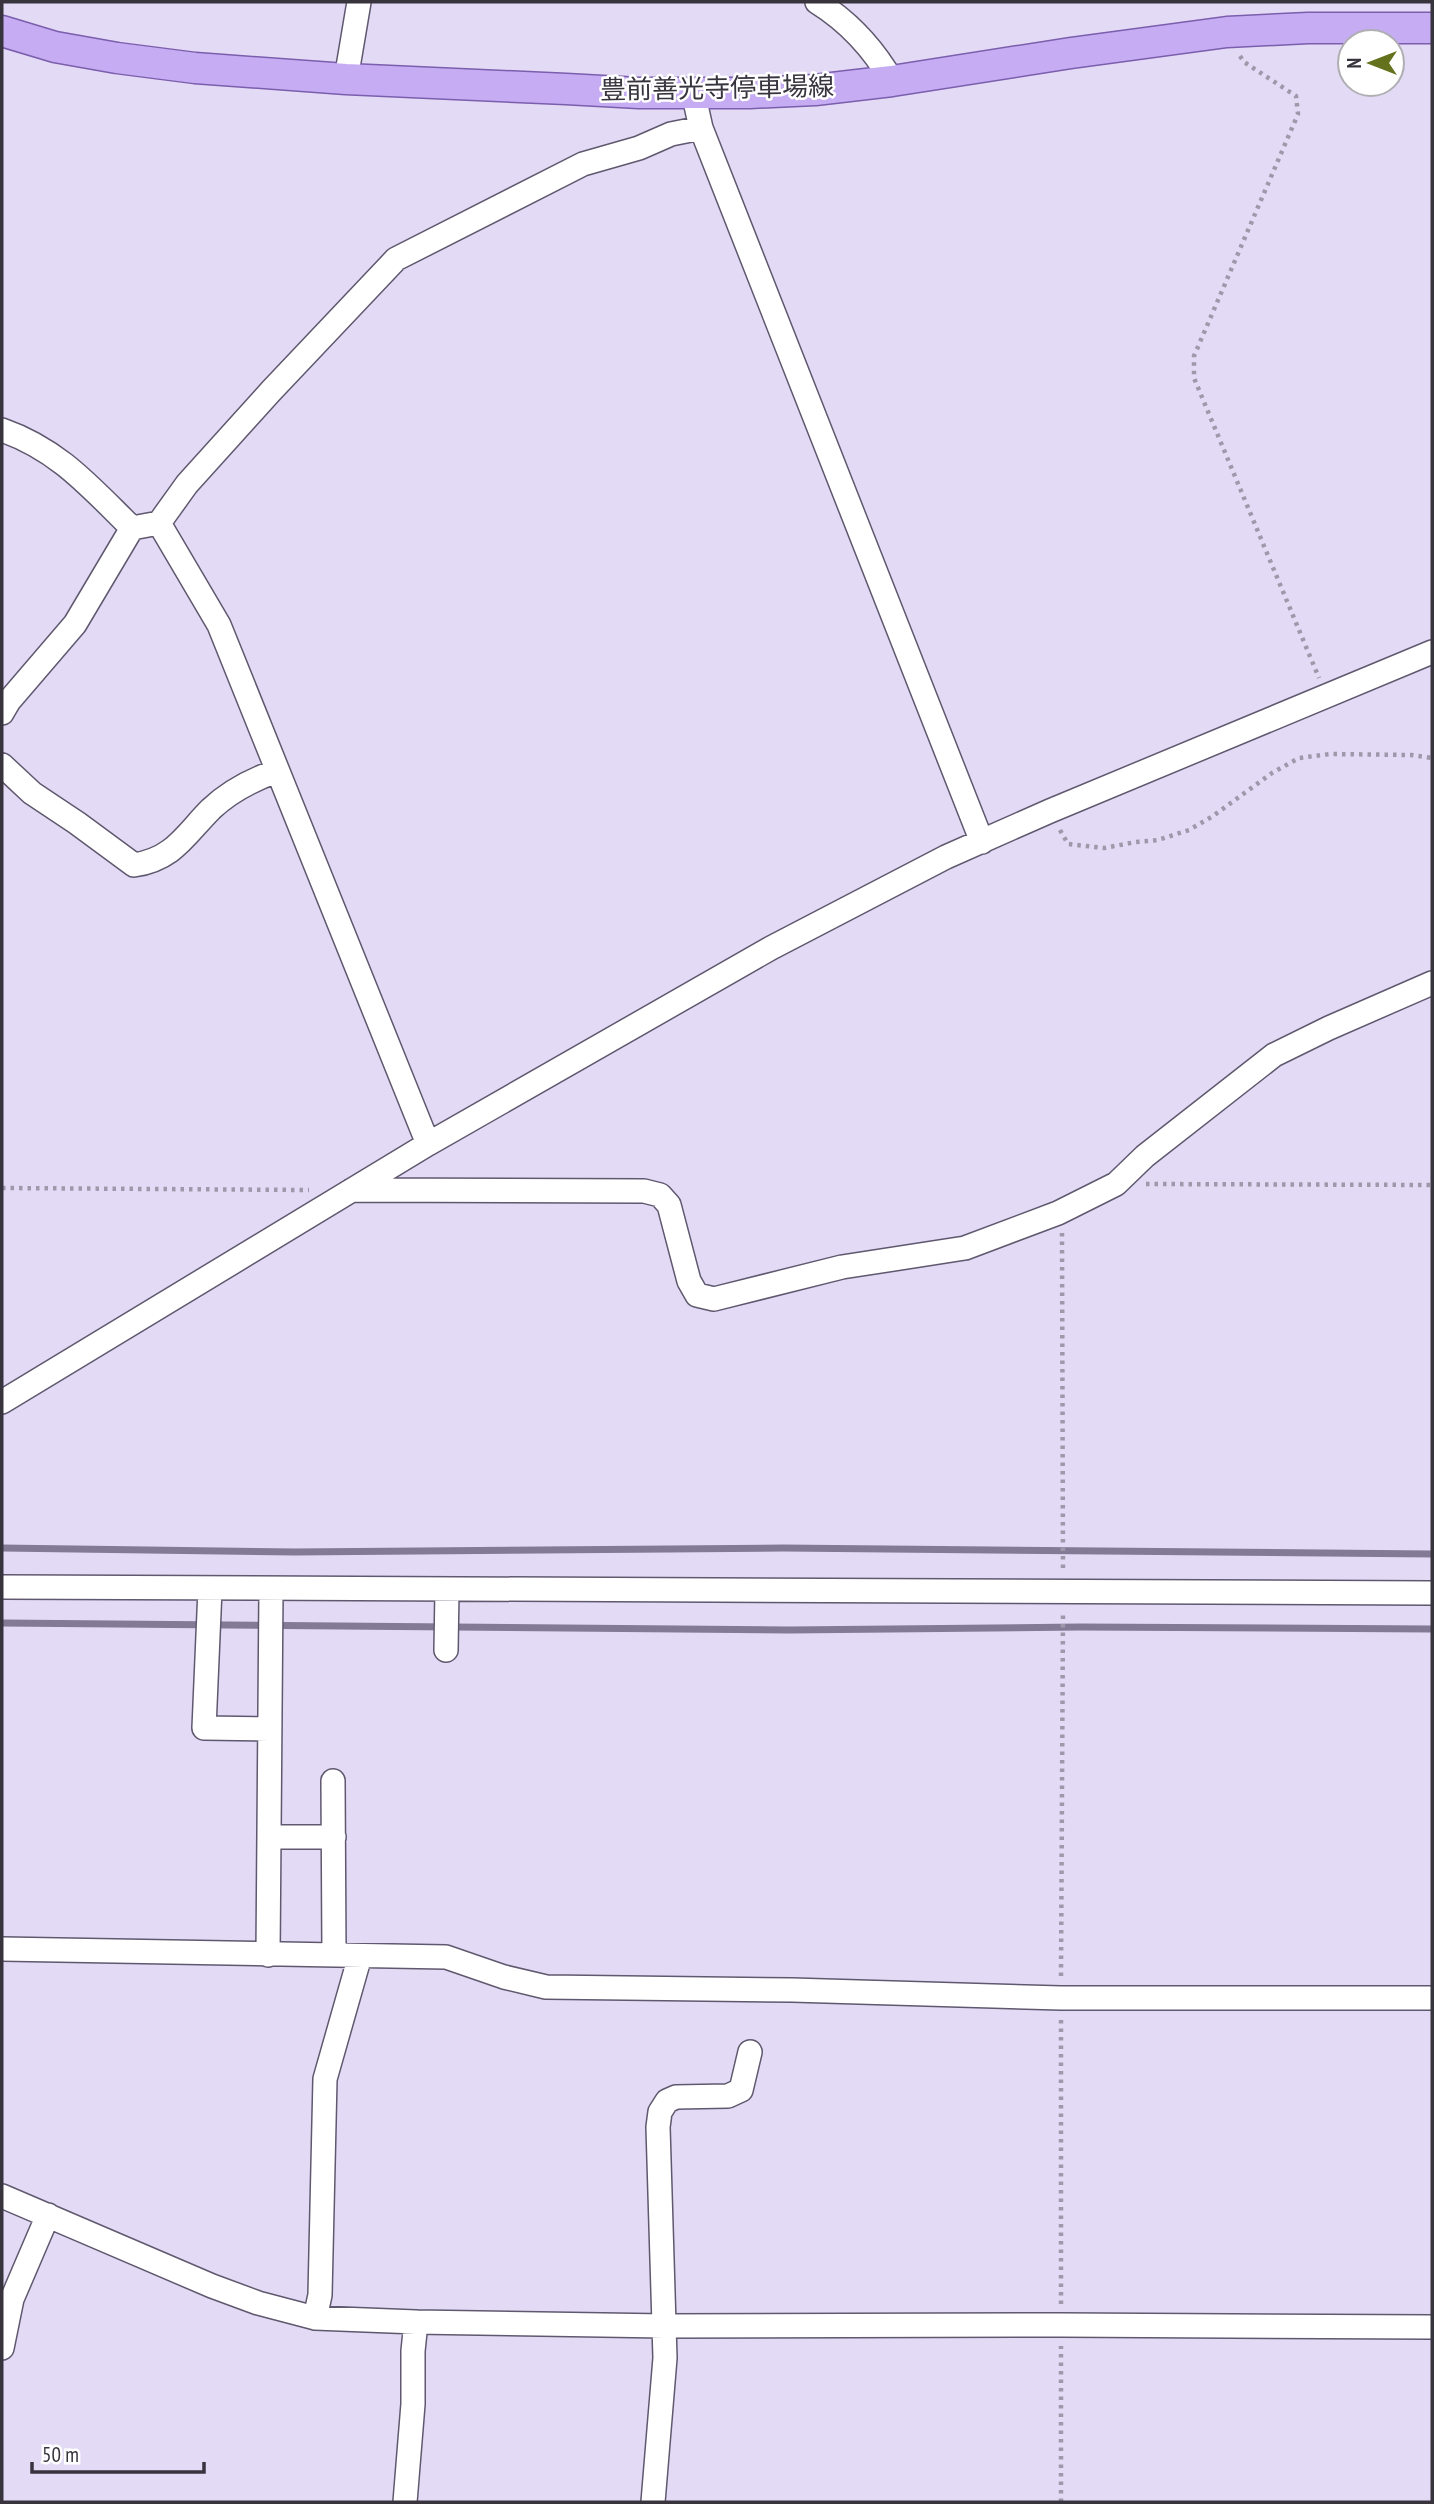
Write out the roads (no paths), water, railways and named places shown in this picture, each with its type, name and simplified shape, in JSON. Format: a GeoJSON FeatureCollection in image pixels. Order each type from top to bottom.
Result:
{"type":"FeatureCollection","features":[{"type":"Feature","properties":{"kind":"main road","name":"豊前善光寺停車場線"},"geometry":{"type":"LineString","coordinates":[[2,31],[55,47],[195,68],[345,79],[639,93],[750,93],[815,90],[892,81],[1227,32],[1308,28],[1432,28]]}},
{"type":"Feature","properties":{"kind":"street"},"geometry":{"type":"LineString","coordinates":[[345,79],[359,2]]}},
{"type":"Feature","properties":{"kind":"street"},"geometry":{"type":"LineString","coordinates":[[817,2],[837,15],[859,35],[881,61],[892,81]]}},
{"type":"Feature","properties":{"kind":"street"},"geometry":{"type":"LineString","coordinates":[[693,92],[701,128],[982,842]]}},
{"type":"Feature","properties":{"kind":"street"},"geometry":{"type":"LineString","coordinates":[[2,713],[75,624],[132,528],[159,523],[187,484],[396,259],[583,164],[639,148],[671,134],[701,128]]}},
{"type":"Feature","properties":{"kind":"street"},"geometry":{"type":"LineString","coordinates":[[2,430],[21,437],[71,467],[132,528]]}},
{"type":"Feature","properties":{"kind":"street"},"geometry":{"type":"LineString","coordinates":[[159,523],[219,625],[429,1144]]}},
{"type":"Feature","properties":{"kind":"street"},"geometry":{"type":"LineString","coordinates":[[2,1402],[429,1144],[771,948],[946,858],[1050,811],[1432,652]]}},
{"type":"Feature","properties":{"kind":"street"},"geometry":{"type":"LineString","coordinates":[[2,765],[32,793],[134,865],[151,863],[175,849],[213,807],[257,778],[277,771]]}},
{"type":"Feature","properties":{"kind":"street"},"geometry":{"type":"LineString","coordinates":[[352,1191],[644,1191],[660,1195],[669,1205],[689,1281],[697,1295],[714,1298],[842,1267],[965,1248],[1058,1213],[1116,1184],[1145,1156],[1274,1055],[1432,983]]}},
{"type":"Feature","properties":{"kind":"street"},"geometry":{"type":"LineString","coordinates":[[2,1587],[1432,1592]]}},
{"type":"Feature","properties":{"kind":"street"},"geometry":{"type":"LineString","coordinates":[[210,1589],[204,1728],[269,1729]]}},
{"type":"Feature","properties":{"kind":"street"},"geometry":{"type":"LineString","coordinates":[[268,1955],[271,1590]]}},
{"type":"Feature","properties":{"kind":"street"},"geometry":{"type":"LineString","coordinates":[[446,1648],[447,1590]]}},
{"type":"Feature","properties":{"kind":"street"},"geometry":{"type":"LineString","coordinates":[[333,1781],[334,1954]]}},
{"type":"Feature","properties":{"kind":"street"},"geometry":{"type":"LineString","coordinates":[[269,1838],[334,1837]]}},
{"type":"Feature","properties":{"kind":"street"},"geometry":{"type":"LineString","coordinates":[[2,1949],[446,1957],[504,1977],[547,1987],[792,1990],[1061,1998],[1432,1998]]}},
{"type":"Feature","properties":{"kind":"street"},"geometry":{"type":"LineString","coordinates":[[316,2318],[320,2295],[325,2079],[360,1956]]}},
{"type":"Feature","properties":{"kind":"street"},"geometry":{"type":"LineString","coordinates":[[653,2502],[665,2358],[658,2127],[660,2112],[667,2101],[676,2098],[728,2096],[741,2091],[750,2052]]}},
{"type":"Feature","properties":{"kind":"street"},"geometry":{"type":"LineString","coordinates":[[2,2196],[235,2295],[316,2318],[665,2326],[1432,2327]]}},
{"type":"Feature","properties":{"kind":"street"},"geometry":{"type":"LineString","coordinates":[[2,2348],[12,2299],[48,2215]]}},
{"type":"Feature","properties":{"kind":"street"},"geometry":{"type":"LineString","coordinates":[[405,2502],[416,2322]]}},
{"type":"Feature","properties":{"kind":"waterway"},"geometry":{"type":"LineString","coordinates":[[2,1548],[295,1552],[783,1548],[1432,1554]]}},
{"type":"Feature","properties":{"kind":"waterway"},"geometry":{"type":"LineString","coordinates":[[2,1623],[789,1630],[1080,1627],[1432,1629]]}}]}
